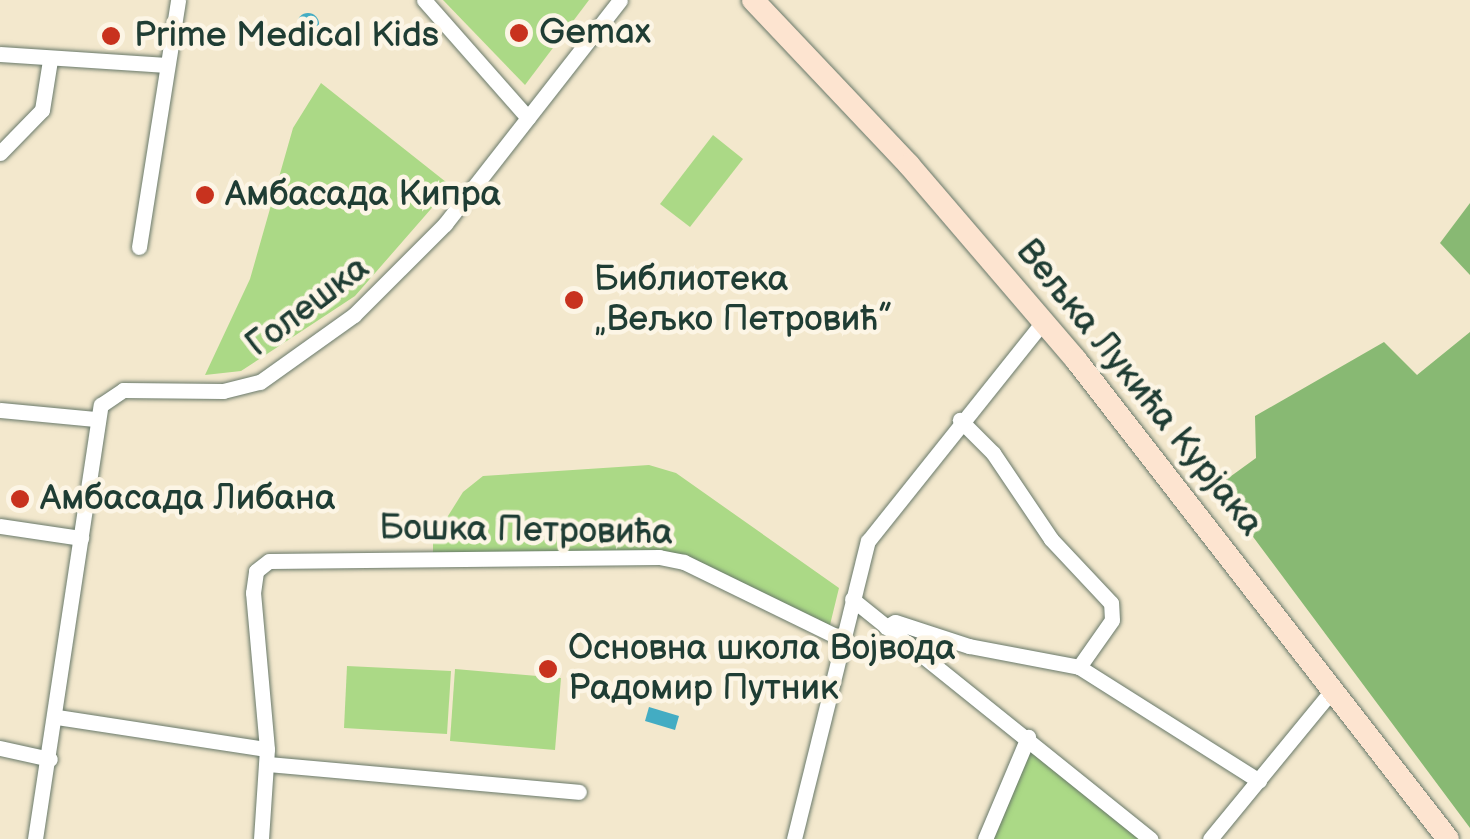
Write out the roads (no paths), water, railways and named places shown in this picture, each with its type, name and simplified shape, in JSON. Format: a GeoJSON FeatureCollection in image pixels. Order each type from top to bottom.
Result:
{"type":"FeatureCollection","features":[{"type":"Feature","properties":{"kind":"street"},"geometry":{"type":"LineString","coordinates":[[139,247],[178,0]]}},
{"type":"Feature","properties":{"kind":"street"},"geometry":{"type":"LineString","coordinates":[[424,0],[528,118]]}},
{"type":"Feature","properties":{"kind":"street","name":"Голешка"},"geometry":{"type":"LineString","coordinates":[[96,419],[106,398],[123,390],[223,391],[276,374],[385,290],[620,0]]}},
{"type":"Feature","properties":{"kind":"street","name":"Вељка Лукића Курјака"},"geometry":{"type":"LineString","coordinates":[[753,0],[909,165],[1043,322],[1448,839]]}},
{"type":"Feature","properties":{"kind":"street"},"geometry":{"type":"LineString","coordinates":[[0,54],[166,65]]}},
{"type":"Feature","properties":{"kind":"street"},"geometry":{"type":"LineString","coordinates":[[0,152],[42,110],[50,60]]}},
{"type":"Feature","properties":{"kind":"street"},"geometry":{"type":"LineString","coordinates":[[794,839],[868,541],[960,420],[1043,322]]}},
{"type":"Feature","properties":{"kind":"street"},"geometry":{"type":"LineString","coordinates":[[0,410],[96,419],[57,717],[35,839]]}},
{"type":"Feature","properties":{"kind":"street"},"geometry":{"type":"LineString","coordinates":[[960,420],[994,454],[1051,539],[1112,604],[1112,620],[1078,666]]}},
{"type":"Feature","properties":{"kind":"street"},"geometry":{"type":"LineString","coordinates":[[0,526],[81,538]]}},
{"type":"Feature","properties":{"kind":"street","name":"Бошка Петровића"},"geometry":{"type":"LineString","coordinates":[[267,756],[256,571],[269,561],[659,556],[684,562],[842,640]]}},
{"type":"Feature","properties":{"kind":"street"},"geometry":{"type":"LineString","coordinates":[[852,599],[1151,839]]}},
{"type":"Feature","properties":{"kind":"street"},"geometry":{"type":"LineString","coordinates":[[886,626],[896,622],[968,646],[1078,666],[1259,781]]}},
{"type":"Feature","properties":{"kind":"street"},"geometry":{"type":"LineString","coordinates":[[1210,839],[1333,689]]}},
{"type":"Feature","properties":{"kind":"street"},"geometry":{"type":"LineString","coordinates":[[57,717],[267,756],[572,792]]}},
{"type":"Feature","properties":{"kind":"street"},"geometry":{"type":"LineString","coordinates":[[985,839],[1028,737]]}},
{"type":"Feature","properties":{"kind":"street"},"geometry":{"type":"LineString","coordinates":[[0,748],[50,759]]}},
{"type":"Feature","properties":{"kind":"street"},"geometry":{"type":"LineString","coordinates":[[261,839],[267,756]]}},
{"type":"Feature","properties":{"kind":"water"},"geometry":{"type":"Polygon","coordinates":[[[304,13],[312,13],[319,24],[312,35],[304,35],[297,28],[297,20],[304,13]]]}},
{"type":"Feature","properties":{"kind":"water"},"geometry":{"type":"Polygon","coordinates":[[[649,707],[679,716],[675,730],[645,721],[649,707]]]}},
{"type":"Feature","properties":{"kind":"place","name":"Gemax"},"geometry":{"type":"Point","coordinates":[519,33]}},
{"type":"Feature","properties":{"kind":"place","name":"Prime Medical Kids"},"geometry":{"type":"Point","coordinates":[111,36]}},
{"type":"Feature","properties":{"kind":"place","name":"Амбасада Кипра"},"geometry":{"type":"Point","coordinates":[205,195]}},
{"type":"Feature","properties":{"kind":"place","name":"Библиотека „Вељко Петровић”"},"geometry":{"type":"Point","coordinates":[574,300]}},
{"type":"Feature","properties":{"kind":"place","name":"Амбасада Либана"},"geometry":{"type":"Point","coordinates":[20,499]}},
{"type":"Feature","properties":{"kind":"place","name":"Основна школа Војвода Радомир Путник"},"geometry":{"type":"Point","coordinates":[548,669]}}]}
